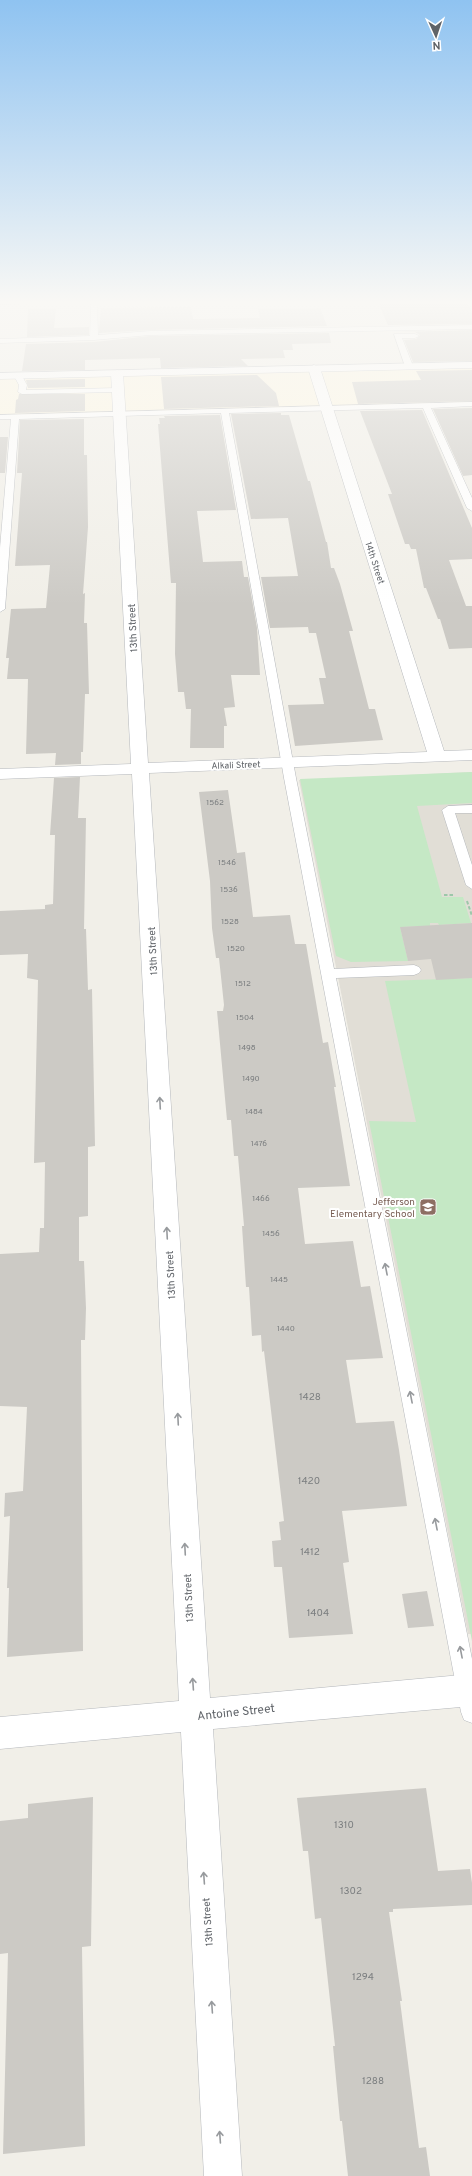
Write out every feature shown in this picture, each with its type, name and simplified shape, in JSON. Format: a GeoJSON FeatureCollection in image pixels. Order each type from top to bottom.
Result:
{"type":"FeatureCollection","features":[{"type":"Feature","properties":{"kind":"street","name":"13th Street"},"geometry":{"type":"LineString","coordinates":[[119,402],[223,2176]]}},
{"type":"Feature","properties":{"kind":"street","name":"14th Street"},"geometry":{"type":"LineString","coordinates":[[324,402],[437,757]]}},
{"type":"Feature","properties":{"kind":"street","name":"Alkali Street"},"geometry":{"type":"LineString","coordinates":[[0,774],[472,755]]}},
{"type":"Feature","properties":{"kind":"street","name":"Antoine Street"},"geometry":{"type":"LineString","coordinates":[[0,1733],[195,1716],[471,1697]]}},
{"type":"Feature","properties":{"kind":"lane"},"geometry":{"type":"LineString","coordinates":[[0,417],[472,404]]}},
{"type":"Feature","properties":{"kind":"lane"},"geometry":{"type":"LineString","coordinates":[[426,405],[472,508]]}},
{"type":"Feature","properties":{"kind":"lane"},"geometry":{"type":"LineString","coordinates":[[224,410],[328,974],[471,1697]]}},
{"type":"Feature","properties":{"kind":"lane"},"geometry":{"type":"LineString","coordinates":[[0,608],[15,416]]}},
{"type":"Feature","properties":{"kind":"lane"},"geometry":{"type":"LineString","coordinates":[[472,809],[448,810],[472,885]]}},
{"type":"Feature","properties":{"kind":"lane"},"geometry":{"type":"LineString","coordinates":[[328,974],[414,970]]}},
{"type":"Feature","properties":{"kind":"shaded area"},"geometry":{"type":"Polygon","coordinates":[[[0,402],[472,402],[472,404],[0,417],[0,402]]]}},
{"type":"Feature","properties":{"kind":"shaded area","name":"Jefferson Elementary School"},"geometry":{"type":"Polygon","coordinates":[[[472,772],[472,1634],[468,1634],[299,780],[472,772]]]}},
{"type":"Feature","properties":{"kind":"green space"},"geometry":{"type":"Polygon","coordinates":[[[472,772],[472,803],[417,806],[442,897],[463,897],[471,923],[439,925],[438,923],[430,923],[430,926],[400,927],[408,961],[351,962],[336,956],[300,779],[472,772]]]}},
{"type":"Feature","properties":{"kind":"green space"},"geometry":{"type":"Polygon","coordinates":[[[472,978],[472,1641],[369,1121],[416,1122],[385,981],[472,978]]]}},
{"type":"Feature","properties":{"kind":"building"},"geometry":{"type":"Polygon","coordinates":[[[16,402],[85,402],[85,411],[15,413],[16,402]]]}},
{"type":"Feature","properties":{"kind":"building"},"geometry":{"type":"Polygon","coordinates":[[[163,402],[278,402],[279,406],[164,409],[163,402]]]}},
{"type":"Feature","properties":{"kind":"building"},"geometry":{"type":"Polygon","coordinates":[[[357,402],[451,402],[358,404],[357,402]]]}},
{"type":"Feature","properties":{"kind":"building"},"geometry":{"type":"Polygon","coordinates":[[[472,408],[472,475],[463,476],[433,409],[472,408]]]}},
{"type":"Feature","properties":{"kind":"building"},"geometry":{"type":"Polygon","coordinates":[[[422,410],[472,528],[472,559],[449,560],[466,606],[472,606],[472,648],[449,649],[440,619],[438,619],[426,588],[424,588],[416,549],[411,549],[409,544],[405,544],[388,494],[392,494],[360,411],[422,410]]]}},
{"type":"Feature","properties":{"kind":"building"},"geometry":{"type":"Polygon","coordinates":[[[281,413],[281,415],[289,415],[308,481],[310,481],[327,542],[331,568],[334,568],[340,584],[353,631],[349,631],[369,709],[375,709],[383,740],[295,746],[288,705],[324,704],[319,678],[326,678],[316,633],[309,633],[308,627],[270,628],[261,577],[298,576],[288,518],[251,519],[231,414],[281,413]]]}},
{"type":"Feature","properties":{"kind":"building"},"geometry":{"type":"Polygon","coordinates":[[[220,415],[236,510],[197,511],[203,562],[242,561],[244,577],[248,577],[257,628],[260,675],[231,675],[235,707],[224,708],[227,726],[224,726],[224,748],[190,748],[191,709],[186,709],[184,692],[178,692],[175,654],[176,583],[171,583],[158,424],[160,424],[159,418],[165,418],[164,416],[220,415]]]}},
{"type":"Feature","properties":{"kind":"building"},"geometry":{"type":"Polygon","coordinates":[[[84,419],[84,455],[87,455],[88,527],[83,594],[85,593],[84,623],[87,623],[89,694],[85,694],[83,752],[81,752],[81,764],[55,765],[56,753],[26,754],[28,679],[7,679],[9,658],[6,658],[11,609],[46,608],[50,565],[15,566],[22,473],[17,473],[20,420],[84,419]]]}},
{"type":"Feature","properties":{"kind":"building"},"geometry":{"type":"Polygon","coordinates":[[[0,437],[8,437],[5,473],[0,473],[0,437]]]}},
{"type":"Feature","properties":{"kind":"building"},"geometry":{"type":"Polygon","coordinates":[[[80,777],[78,818],[86,818],[84,929],[86,929],[88,990],[92,989],[95,1146],[88,1147],[88,1216],[79,1217],[79,1261],[84,1261],[86,1308],[85,1340],[81,1340],[83,1651],[7,1657],[9,1588],[7,1588],[10,1516],[4,1517],[5,1493],[23,1491],[27,1407],[0,1406],[0,1254],[39,1252],[40,1228],[44,1228],[45,1162],[34,1163],[38,980],[27,978],[28,954],[0,955],[0,911],[45,909],[45,905],[53,904],[55,835],[50,835],[54,778],[80,777]]]}},
{"type":"Feature","properties":{"kind":"building"},"geometry":{"type":"Polygon","coordinates":[[[228,790],[237,853],[245,852],[253,917],[290,915],[295,944],[306,944],[323,1043],[328,1042],[336,1087],[334,1087],[350,1186],[298,1188],[305,1244],[353,1241],[361,1287],[370,1286],[383,1358],[346,1360],[356,1423],[394,1421],[399,1450],[407,1506],[342,1511],[349,1562],[343,1563],[353,1634],[289,1638],[282,1567],[274,1567],[272,1541],[281,1540],[279,1522],[284,1521],[264,1351],[262,1352],[261,1335],[252,1336],[249,1287],[246,1287],[242,1226],[244,1226],[238,1156],[234,1156],[231,1120],[227,1120],[217,1011],[223,1011],[224,1005],[219,958],[216,958],[212,928],[210,881],[199,792],[228,790]]]}},
{"type":"Feature","properties":{"kind":"building"},"geometry":{"type":"Polygon","coordinates":[[[472,923],[472,978],[436,980],[431,959],[408,961],[400,927],[472,923]]]}},
{"type":"Feature","properties":{"kind":"building"},"geometry":{"type":"Polygon","coordinates":[[[427,1591],[434,1626],[408,1628],[402,1594],[427,1591]]]}},
{"type":"Feature","properties":{"kind":"building"},"geometry":{"type":"Polygon","coordinates":[[[426,1788],[438,1871],[470,1869],[472,1883],[472,1905],[393,1909],[393,1912],[389,1912],[402,2001],[400,2001],[419,2148],[426,2147],[430,2176],[348,2176],[342,2121],[340,2121],[333,2046],[335,2046],[321,1918],[315,1919],[308,1851],[303,1851],[297,1798],[426,1788]]]}},
{"type":"Feature","properties":{"kind":"building"},"geometry":{"type":"Polygon","coordinates":[[[93,1797],[91,1946],[82,1947],[85,2146],[3,2154],[8,1953],[0,1954],[0,1821],[28,1818],[28,1804],[93,1797]]]}},
{"type":"Feature","properties":{"kind":"place","name":"Jefferson Elementary School"},"geometry":{"type":"Point","coordinates":[428,1207]}}]}
